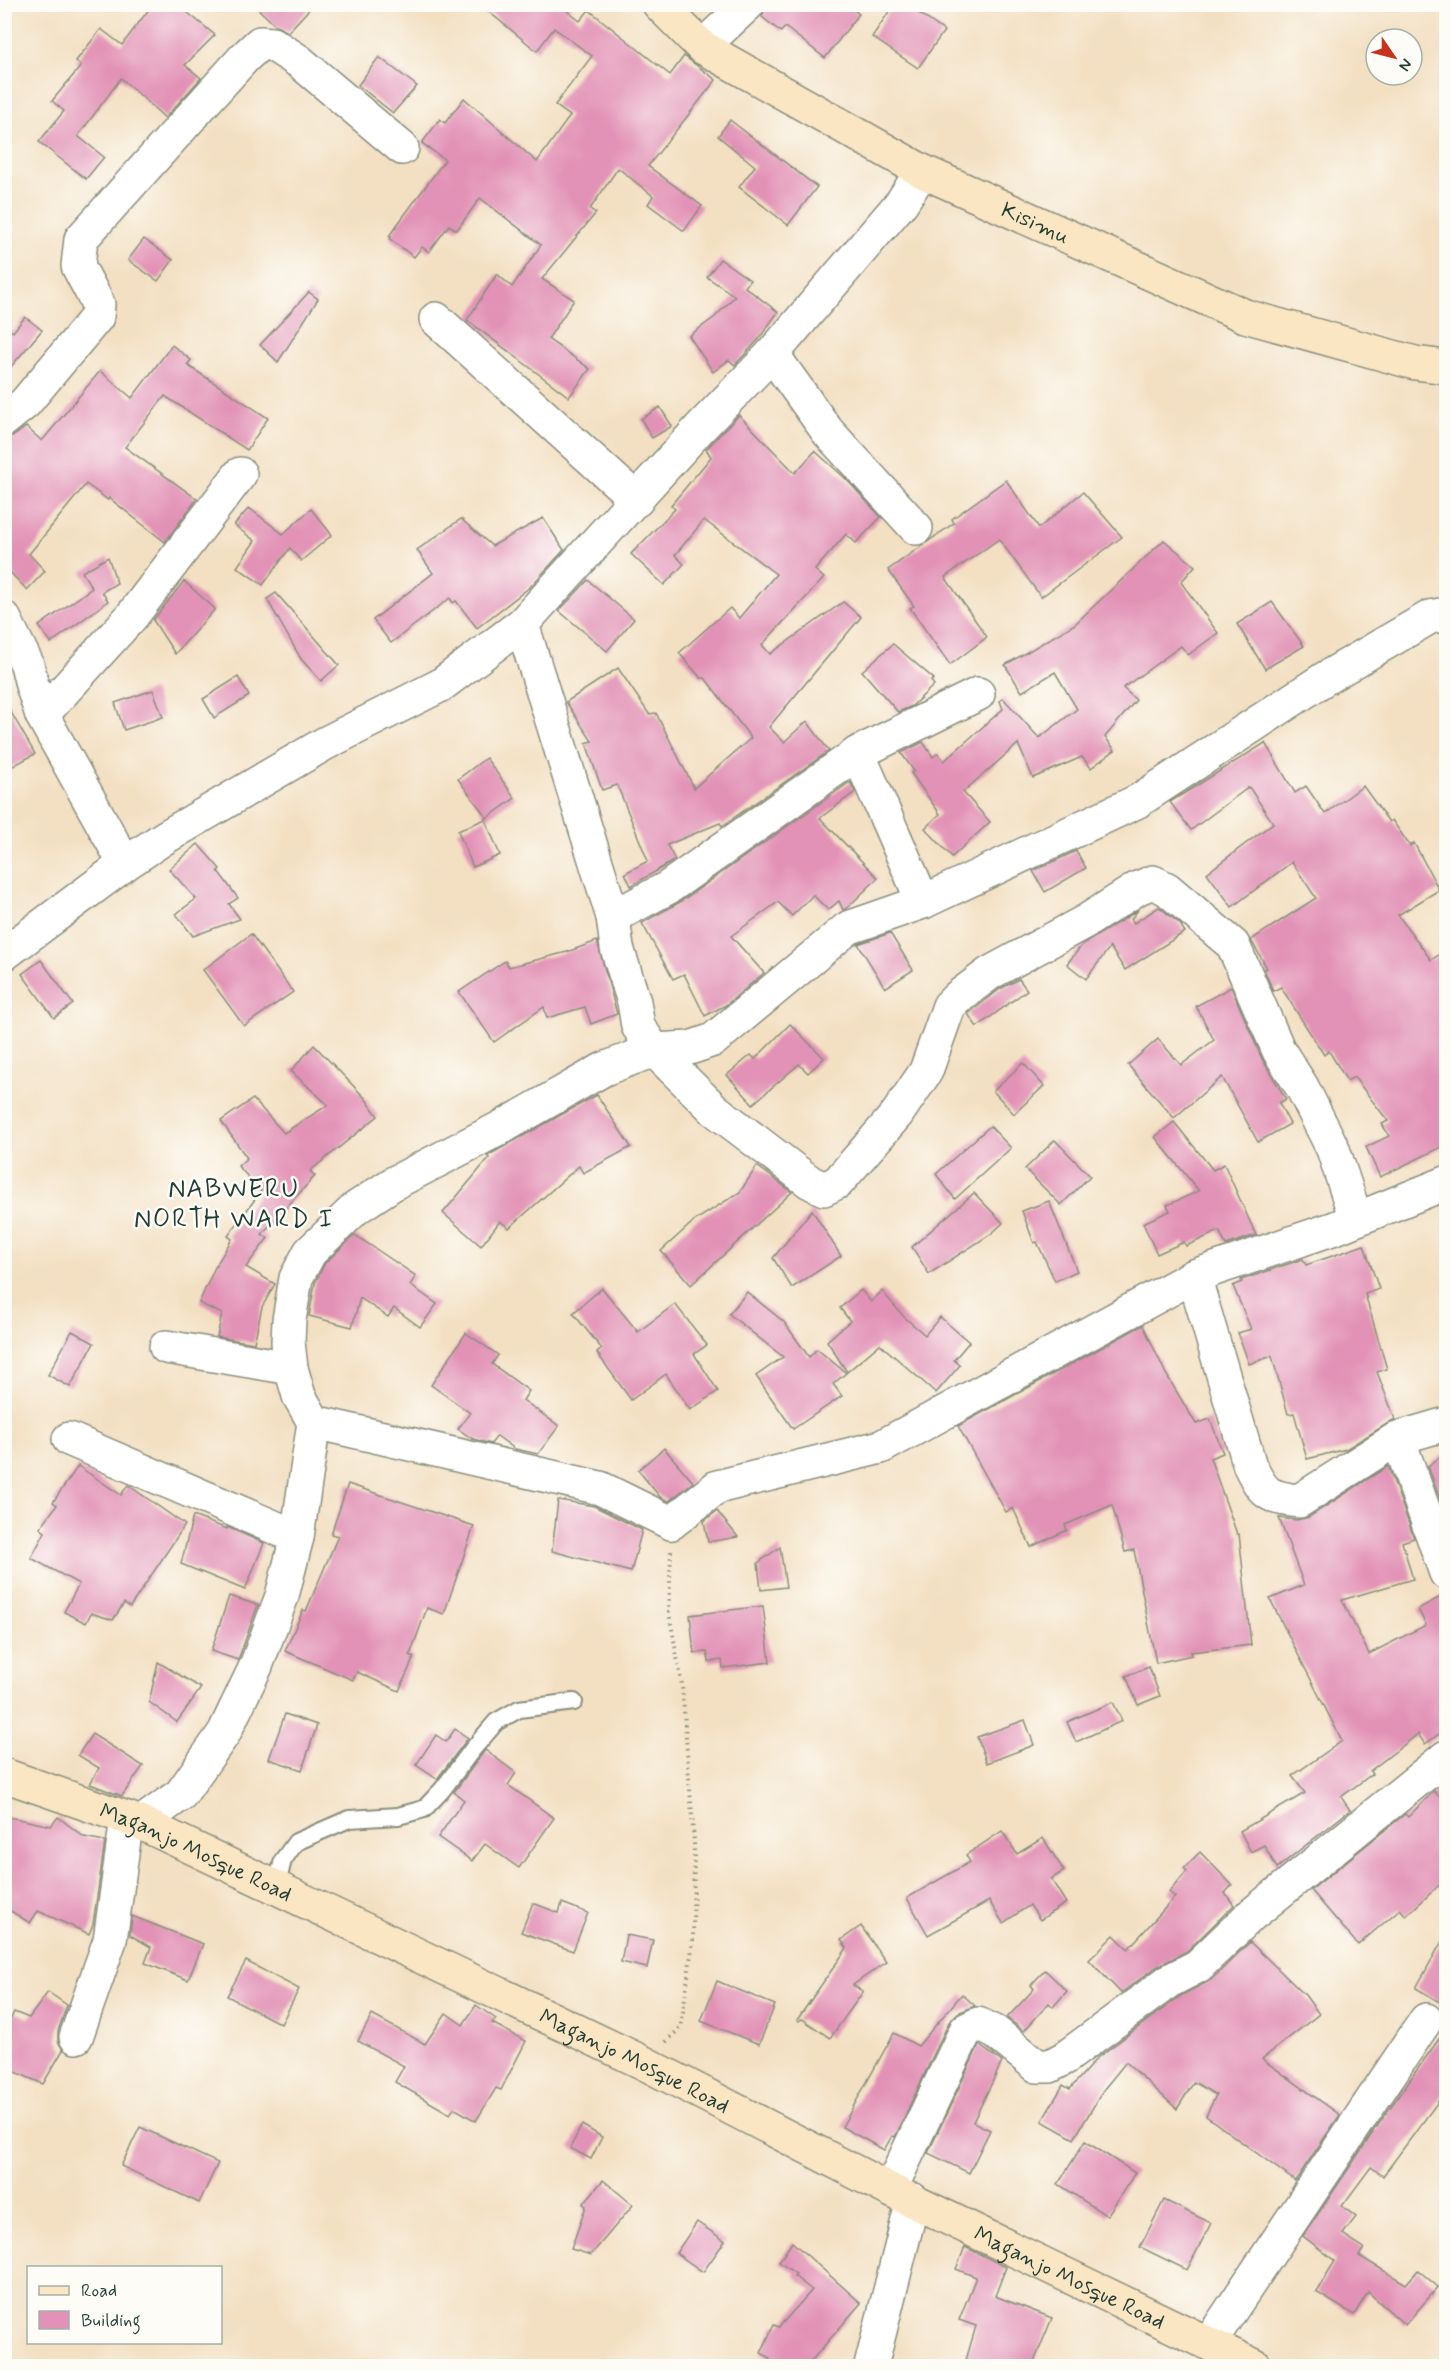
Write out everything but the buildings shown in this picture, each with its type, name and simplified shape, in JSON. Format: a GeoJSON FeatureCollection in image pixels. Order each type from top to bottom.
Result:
{"type":"FeatureCollection","features":[{"type":"Feature","properties":{"kind":"street","name":"Kisimu"},"geometry":{"type":"LineString","coordinates":[[659,4],[702,47],[922,171],[1245,316],[1415,363],[1446,367]]}},
{"type":"Feature","properties":{"kind":"street"},"geometry":{"type":"LineString","coordinates":[[702,47],[748,4]]}},
{"type":"Feature","properties":{"kind":"street"},"geometry":{"type":"LineString","coordinates":[[4,420],[25,403],[97,317],[98,304],[78,266],[81,239],[260,43],[272,44],[300,62],[402,148]]}},
{"type":"Feature","properties":{"kind":"street"},"geometry":{"type":"LineString","coordinates":[[4,954],[125,864],[164,838],[324,744],[441,686],[522,624],[700,428],[772,354],[902,202],[922,171]]}},
{"type":"Feature","properties":{"kind":"street"},"geometry":{"type":"LineString","coordinates":[[436,319],[637,500]]}},
{"type":"Feature","properties":{"kind":"street"},"geometry":{"type":"LineString","coordinates":[[772,354],[828,432],[916,528]]}},
{"type":"Feature","properties":{"kind":"street"},"geometry":{"type":"LineString","coordinates":[[42,716],[132,616],[240,474]]}},
{"type":"Feature","properties":{"kind":"street"},"geometry":{"type":"LineString","coordinates":[[76,2037],[110,1940],[134,1821],[181,1794],[224,1733],[256,1666],[282,1596],[297,1537],[314,1422],[299,1396],[291,1368],[289,1320],[296,1278],[310,1252],[356,1208],[394,1183],[506,1125],[604,1069],[654,1050],[690,1048],[713,1040],[848,928],[923,902],[1138,801],[1324,679],[1430,617],[1446,614]]}},
{"type":"Feature","properties":{"kind":"street"},"geometry":{"type":"LineString","coordinates":[[4,618],[27,664],[42,716],[125,864]]}},
{"type":"Feature","properties":{"kind":"street"},"geometry":{"type":"LineString","coordinates":[[522,624],[613,917],[617,948],[634,1002],[638,1026],[654,1050],[715,1110],[810,1182],[825,1189],[838,1182],[897,1114],[926,1071],[949,1006],[958,997],[990,973],[1088,920],[1138,888],[1153,882],[1167,889],[1233,945],[1279,1051],[1302,1087],[1333,1149],[1356,1219]]}},
{"type":"Feature","properties":{"kind":"street"},"geometry":{"type":"LineString","coordinates":[[613,917],[669,887],[858,753],[978,694]]}},
{"type":"Feature","properties":{"kind":"street"},"geometry":{"type":"LineString","coordinates":[[858,753],[923,902]]}},
{"type":"Feature","properties":{"kind":"street"},"geometry":{"type":"LineString","coordinates":[[314,1422],[600,1488],[671,1523],[717,1487],[881,1447],[1194,1276],[1356,1219],[1446,1183]]}},
{"type":"Feature","properties":{"kind":"street"},"geometry":{"type":"LineString","coordinates":[[1194,1276],[1250,1466],[1261,1488],[1278,1498],[1299,1501],[1398,1438],[1446,1424]]}},
{"type":"Feature","properties":{"kind":"street"},"geometry":{"type":"LineString","coordinates":[[166,1347],[291,1368]]}},
{"type":"Feature","properties":{"kind":"street"},"geometry":{"type":"LineString","coordinates":[[1398,1438],[1446,1573]]}},
{"type":"Feature","properties":{"kind":"street"},"geometry":{"type":"LineString","coordinates":[[69,1440],[297,1537]]}},
{"type":"Feature","properties":{"kind":"street"},"geometry":{"type":"LineString","coordinates":[[871,2367],[901,2195],[966,2030],[978,2024],[994,2032],[1037,2066],[1050,2066],[1065,2058],[1169,1981],[1198,1966],[1250,1916],[1446,1757]]}},
{"type":"Feature","properties":{"kind":"street","name":"Maganjo Mosque Road"},"geometry":{"type":"LineString","coordinates":[[4,1775],[134,1821],[276,1888],[644,2063],[901,2195],[1255,2367]]}},
{"type":"Feature","properties":{"kind":"street"},"geometry":{"type":"LineString","coordinates":[[1209,2343],[1426,2020]]}},
{"type":"Feature","properties":{"kind":"lane"},"geometry":{"type":"LineString","coordinates":[[276,1888],[283,1860],[296,1842],[349,1819],[398,1816],[424,1809],[496,1722],[519,1709],[574,1702]]}},
{"type":"Feature","properties":{"kind":"path"},"geometry":{"type":"LineString","coordinates":[[644,2063],[681,2027],[693,1940],[694,1842],[682,1685],[669,1612],[671,1523]]}},
{"type":"Feature","properties":{"kind":"district","name":"NABWERU NORTH WARD I"},"geometry":{"type":"Point","coordinates":[234,1203]}}]}
